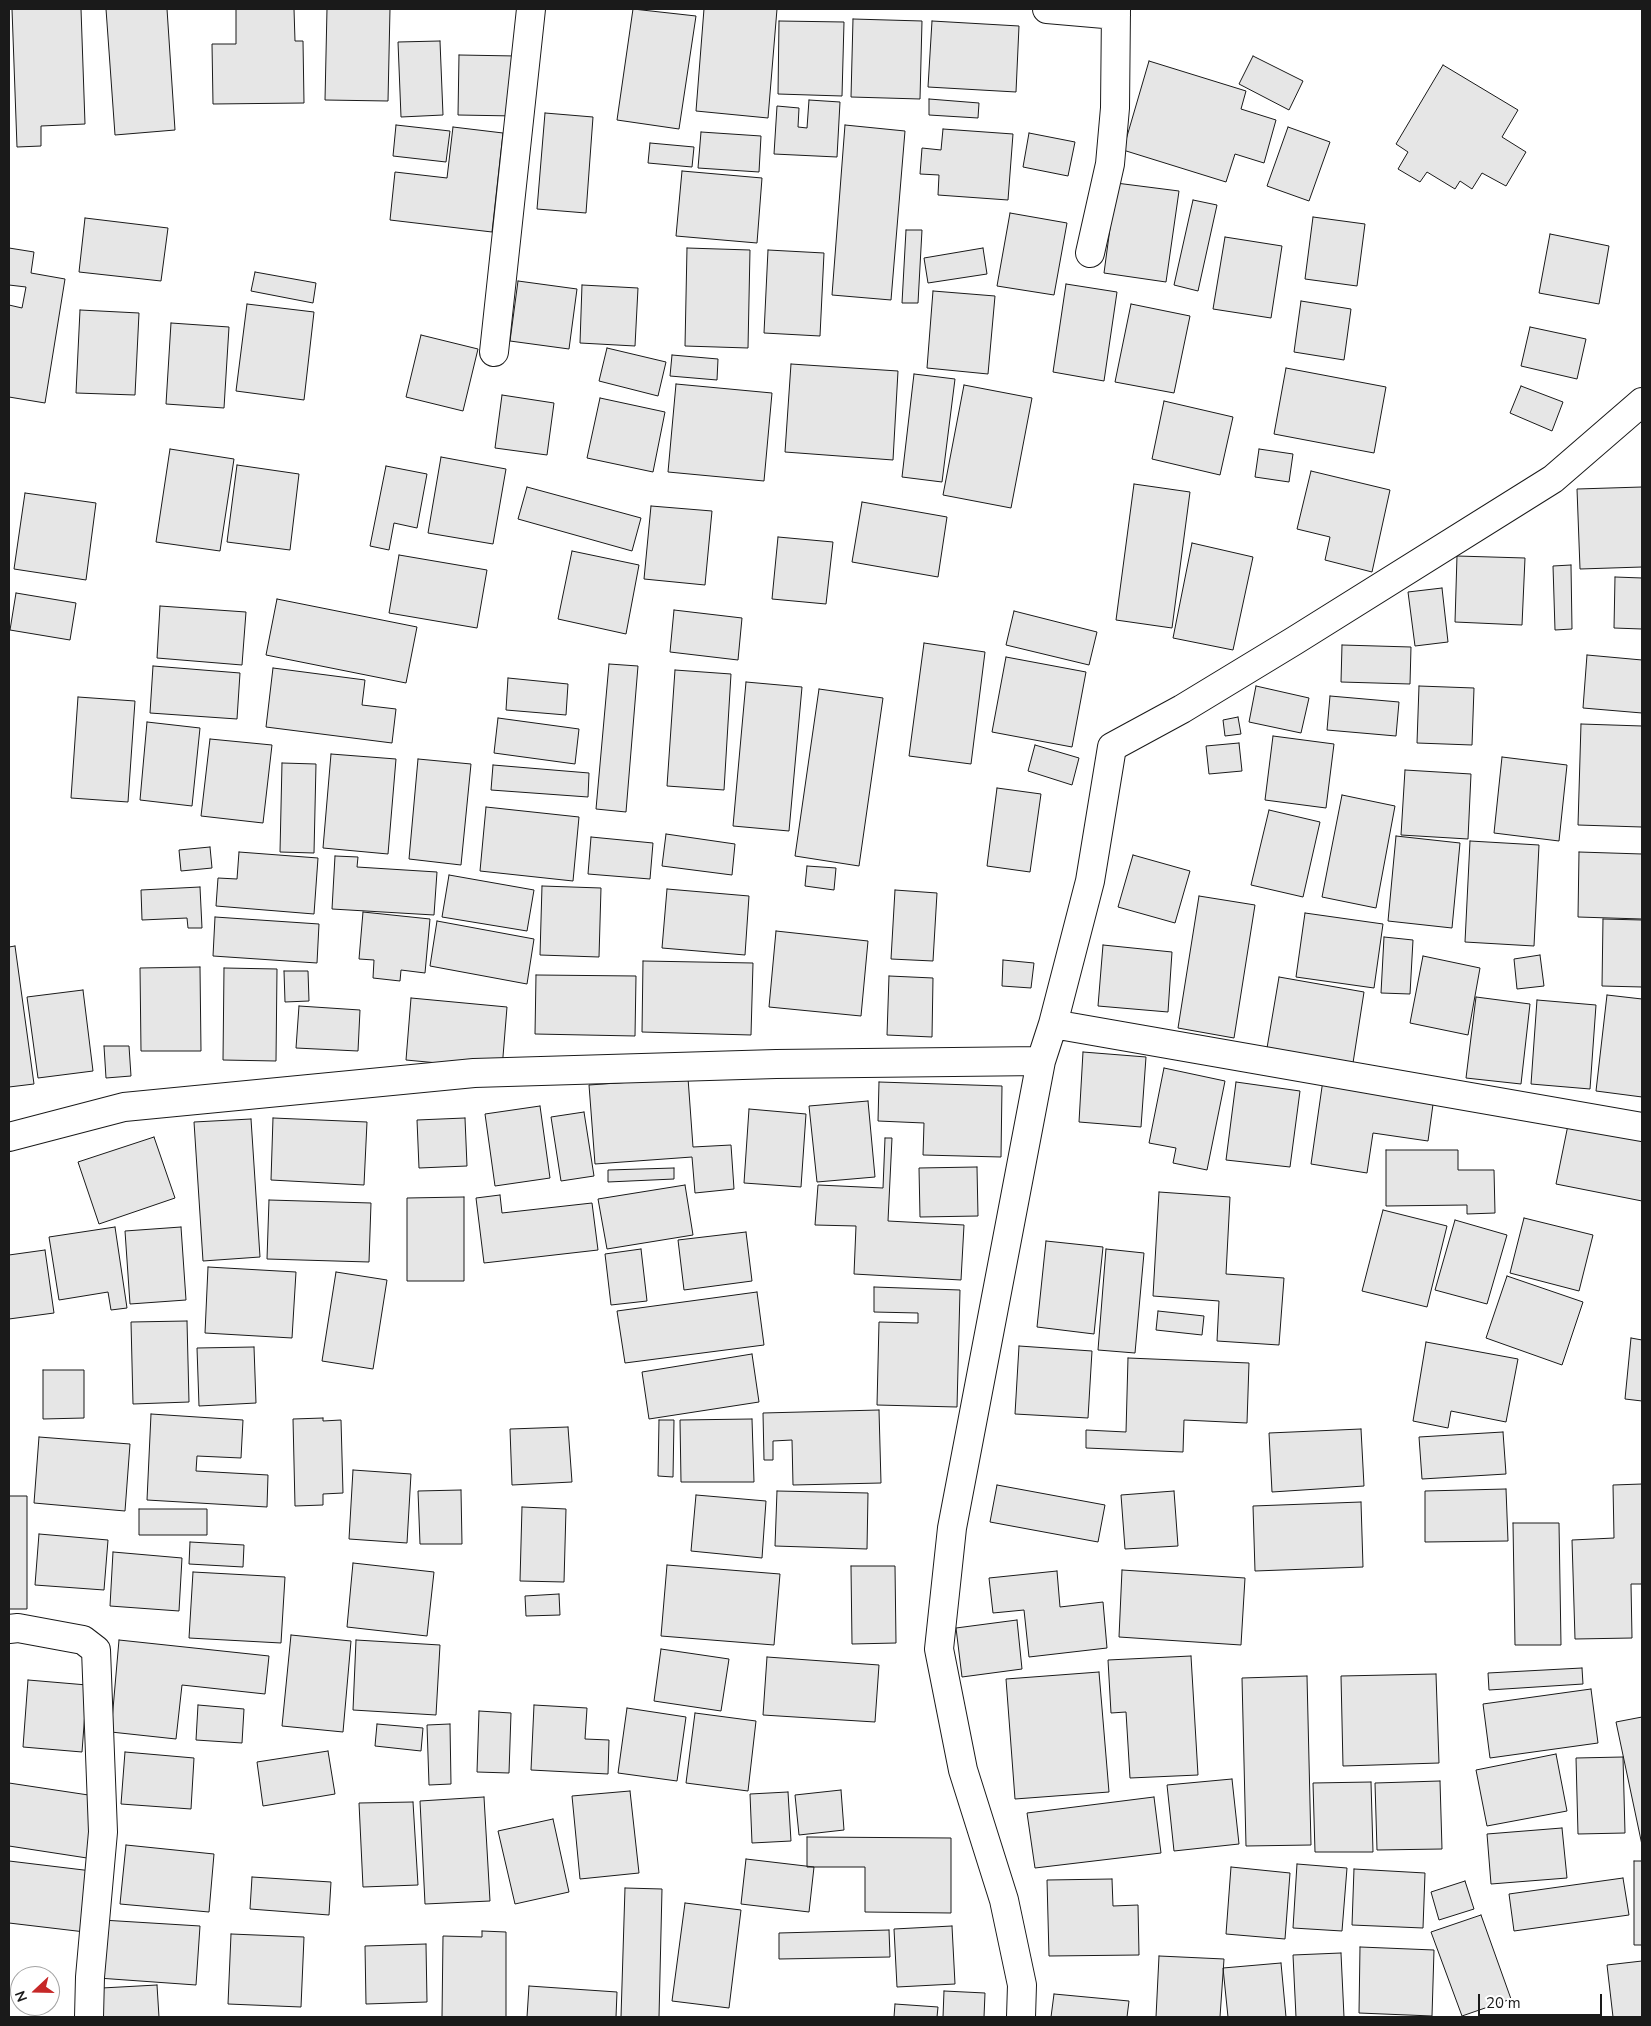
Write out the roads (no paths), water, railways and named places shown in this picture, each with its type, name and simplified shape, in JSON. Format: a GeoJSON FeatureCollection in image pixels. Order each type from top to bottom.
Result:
{"type":"FeatureCollection","features":[{"type":"Feature","properties":{"kind":"street"},"geometry":{"type":"LineString","coordinates":[[494,352],[531,9]]}},
{"type":"Feature","properties":{"kind":"street"},"geometry":{"type":"LineString","coordinates":[[1047,9],[1116,12],[1115,108],[1110,164],[1090,253]]}},
{"type":"Feature","properties":{"kind":"street"},"geometry":{"type":"LineString","coordinates":[[1021,2017],[1022,1985],[1004,1900],[963,1770],[939,1649],[952,1528],[1041,1060],[1053,1024],[1090,881],[1112,747],[1182,709],[1286,646],[1553,479],[1642,402]]}},
{"type":"Feature","properties":{"kind":"street"},"geometry":{"type":"LineString","coordinates":[[1053,1024],[1642,1127]]}},
{"type":"Feature","properties":{"kind":"street"},"geometry":{"type":"LineString","coordinates":[[9,1137],[124,1107],[474,1073],[776,1064],[1041,1060]]}},
{"type":"Feature","properties":{"kind":"street"},"geometry":{"type":"LineString","coordinates":[[9,1628],[83,1640],[96,1650],[103,1832],[90,1977],[89,2017]]}}]}
